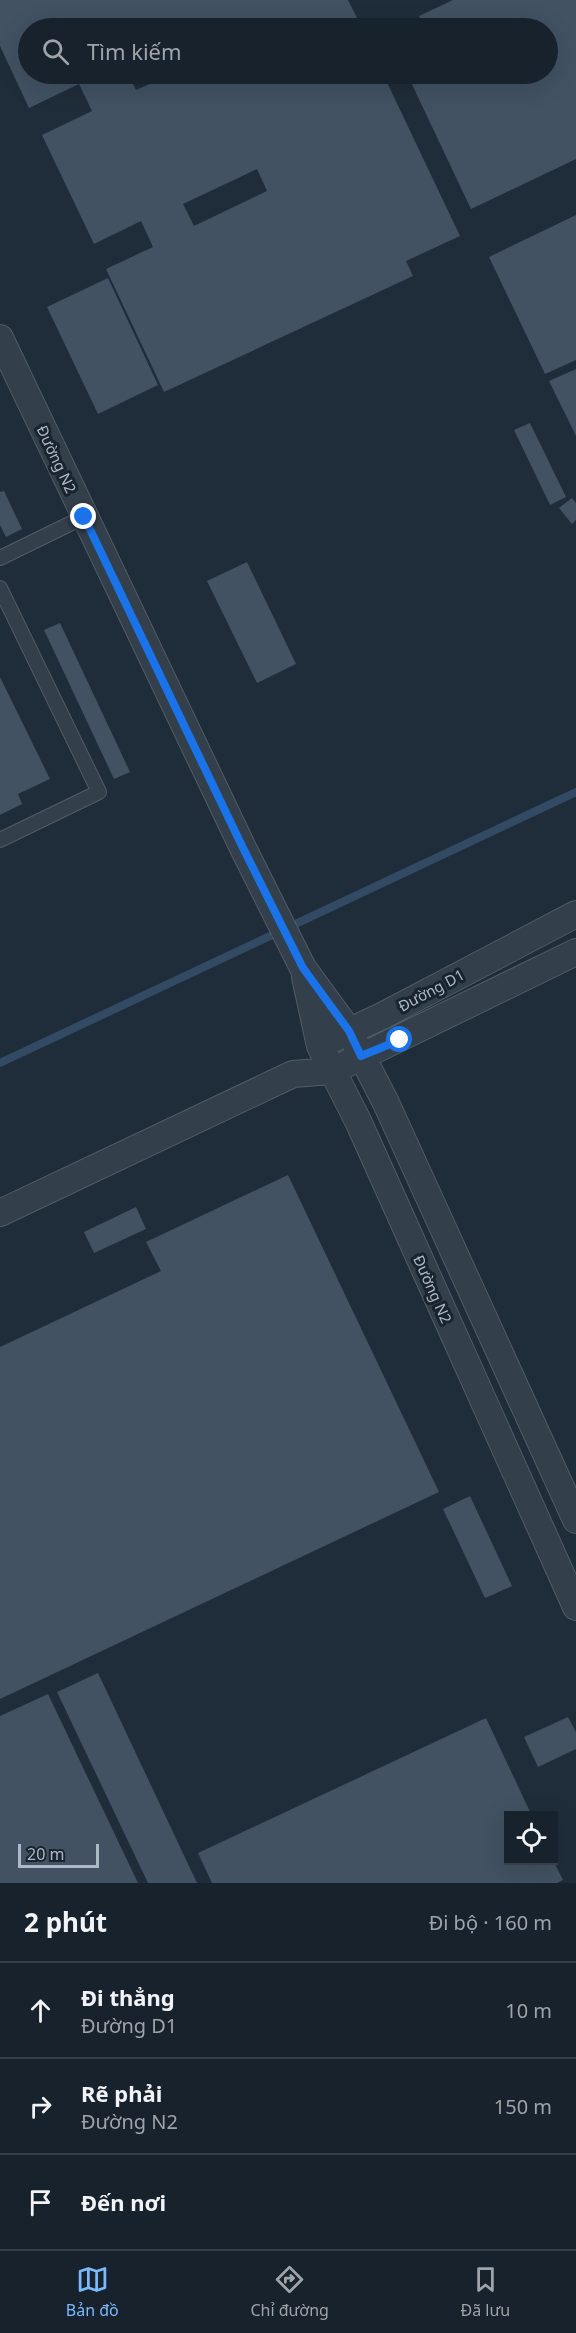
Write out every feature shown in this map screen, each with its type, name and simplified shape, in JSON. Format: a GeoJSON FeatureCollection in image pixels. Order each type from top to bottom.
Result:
{"type":"FeatureCollection","features":[{"type":"Feature","properties":{"kind":"street","name":"Đường N2"},"geometry":{"type":"LineString","coordinates":[[0,338],[243,848],[298,957],[349,1031],[391,1114],[576,1520]]}},
{"type":"Feature","properties":{"kind":"street","name":"Đường D1"},"geometry":{"type":"LineString","coordinates":[[0,1213],[293,1074],[320,1046],[576,914]]}},
{"type":"Feature","properties":{"kind":"street","name":"Đường D1"},"geometry":{"type":"LineString","coordinates":[[293,1074],[332,1071],[576,952]]}},
{"type":"Feature","properties":{"kind":"street","name":"Đường N2"},"geometry":{"type":"LineString","coordinates":[[298,957],[320,1046],[363,1132],[576,1607]]}},
{"type":"Feature","properties":{"kind":"lane"},"geometry":{"type":"LineString","coordinates":[[0,558],[84,517]]}},
{"type":"Feature","properties":{"kind":"lane"},"geometry":{"type":"LineString","coordinates":[[0,588],[99,792],[0,840]]}},
{"type":"Feature","properties":{"kind":"building"},"geometry":{"type":"Polygon","coordinates":[[[0,0],[348,0],[357,18],[18,18],[18,84],[79,84],[29,108],[0,46],[0,0]]]}},
{"type":"Feature","properties":{"kind":"building"},"geometry":{"type":"Polygon","coordinates":[[[453,0],[576,0],[576,159],[471,209],[412,84],[558,84],[558,18],[420,18],[419,16],[453,0]]]}},
{"type":"Feature","properties":{"kind":"building"},"geometry":{"type":"Polygon","coordinates":[[[79,84],[133,84],[136,90],[150,84],[388,84],[460,236],[406,261],[413,276],[164,392],[106,269],[153,247],[141,221],[94,244],[42,135],[92,111],[79,84]],[[257,169],[183,204],[194,226],[267,191],[257,169]]]}},
{"type":"Feature","properties":{"kind":"building"},"geometry":{"type":"Polygon","coordinates":[[[576,215],[576,360],[545,374],[489,257],[576,215]]]}},
{"type":"Feature","properties":{"kind":"building"},"geometry":{"type":"Polygon","coordinates":[[[108,278],[158,385],[98,414],[47,307],[108,278]]]}},
{"type":"Feature","properties":{"kind":"building"},"geometry":{"type":"Polygon","coordinates":[[[576,369],[576,436],[549,381],[576,369]]]}},
{"type":"Feature","properties":{"kind":"building"},"geometry":{"type":"Polygon","coordinates":[[[530,423],[566,497],[550,505],[514,430],[530,423]]]}},
{"type":"Feature","properties":{"kind":"building"},"geometry":{"type":"Polygon","coordinates":[[[4,491],[22,529],[6,537],[0,525],[0,492],[4,491]]]}},
{"type":"Feature","properties":{"kind":"building"},"geometry":{"type":"Polygon","coordinates":[[[572,498],[576,503],[576,520],[572,524],[559,508],[572,498]]]}},
{"type":"Feature","properties":{"kind":"building"},"geometry":{"type":"Polygon","coordinates":[[[247,562],[296,664],[257,683],[207,581],[247,562]]]}},
{"type":"Feature","properties":{"kind":"building"},"geometry":{"type":"Polygon","coordinates":[[[60,623],[130,772],[114,779],[44,630],[60,623]]]}},
{"type":"Feature","properties":{"kind":"building"},"geometry":{"type":"Polygon","coordinates":[[[0,677],[50,779],[18,794],[22,804],[0,815],[0,677]]]}},
{"type":"Feature","properties":{"kind":"building"},"geometry":{"type":"Polygon","coordinates":[[[288,1175],[439,1492],[0,1699],[0,1347],[161,1271],[146,1242],[288,1175]]]}},
{"type":"Feature","properties":{"kind":"building"},"geometry":{"type":"Polygon","coordinates":[[[136,1207],[146,1229],[94,1253],[84,1232],[136,1207]]]}},
{"type":"Feature","properties":{"kind":"building"},"geometry":{"type":"Polygon","coordinates":[[[470,1496],[512,1586],[485,1598],[443,1509],[470,1496]]]}},
{"type":"Feature","properties":{"kind":"building"},"geometry":{"type":"Polygon","coordinates":[[[98,1673],[197,1883],[148,1883],[57,1692],[98,1673]]]}},
{"type":"Feature","properties":{"kind":"building"},"geometry":{"type":"Polygon","coordinates":[[[48,1694],[138,1883],[0,1883],[0,1716],[48,1694]]]}},
{"type":"Feature","properties":{"kind":"building"},"geometry":{"type":"Polygon","coordinates":[[[568,1717],[576,1732],[576,1749],[538,1767],[524,1737],[568,1717]]]}},
{"type":"Feature","properties":{"kind":"building"},"geometry":{"type":"Polygon","coordinates":[[[486,1718],[530,1811],[504,1811],[504,1865],[556,1865],[563,1880],[557,1883],[212,1883],[198,1853],[486,1718]]]}},
{"type":"Feature","properties":{"kind":"waterway"},"geometry":{"type":"LineString","coordinates":[[0,1063],[576,792]]}},
{"type":"Feature","properties":{"kind":"route"},"geometry":{"type":"LineString","coordinates":[[84,517],[303,968],[349,1031],[361,1056],[400,1040]]}}]}
